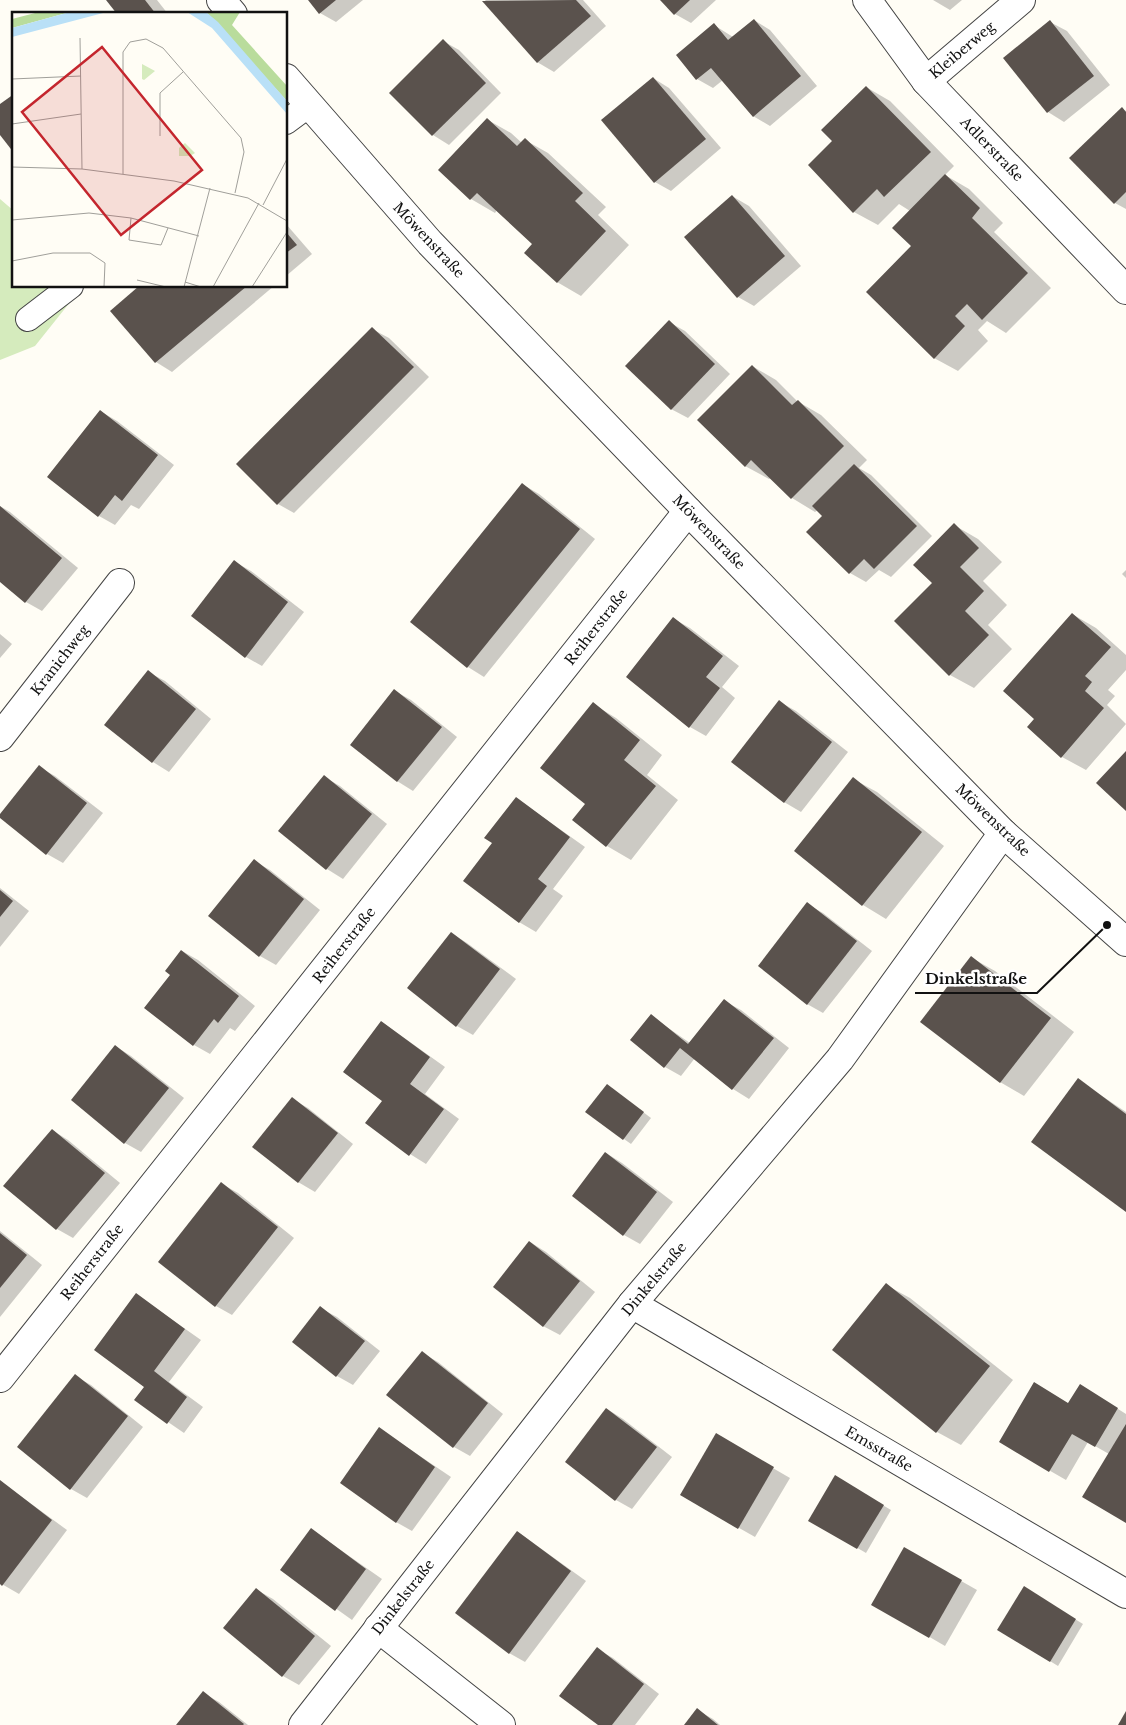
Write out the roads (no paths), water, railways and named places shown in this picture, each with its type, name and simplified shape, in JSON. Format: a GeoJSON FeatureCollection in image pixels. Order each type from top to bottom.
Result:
{"type":"FeatureCollection","features":[{"type":"Feature","properties":{"kind":"street"},"geometry":{"type":"LineString","coordinates":[[222,0],[231,12]]}},
{"type":"Feature","properties":{"kind":"street","name":"Adlerstraße"},"geometry":{"type":"LineString","coordinates":[[867,0],[926,81],[1126,290]]}},
{"type":"Feature","properties":{"kind":"street","name":"Kleiberweg"},"geometry":{"type":"LineString","coordinates":[[926,81],[1021,0]]}},
{"type":"Feature","properties":{"kind":"street","name":"Möwenstraße"},"geometry":{"type":"LineString","coordinates":[[288,80],[430,243],[688,511],[1003,833],[1126,942]]}},
{"type":"Feature","properties":{"kind":"street","name":"Reiherstraße"},"geometry":{"type":"LineString","coordinates":[[0,1378],[688,511]]}},
{"type":"Feature","properties":{"kind":"street","name":"Kranichweg"},"geometry":{"type":"LineString","coordinates":[[0,737],[120,583]]}},
{"type":"Feature","properties":{"kind":"street","name":"Dinkelstraße"},"geometry":{"type":"LineString","coordinates":[[303,1725],[632,1304],[840,1059],[1003,833]]}},
{"type":"Feature","properties":{"kind":"street","name":"Emsstraße"},"geometry":{"type":"LineString","coordinates":[[632,1304],[1126,1594]]}},
{"type":"Feature","properties":{"kind":"street"},"geometry":{"type":"LineString","coordinates":[[378,1628],[501,1725]]}},
{"type":"Feature","properties":{"kind":"lane"},"geometry":{"type":"LineString","coordinates":[[288,121],[309,105]]}},
{"type":"Feature","properties":{"kind":"lane"},"geometry":{"type":"LineString","coordinates":[[28,319],[68,288]]}},
{"type":"Feature","properties":{"kind":"place","name":"Dinkelstraße"},"geometry":{"type":"Point","coordinates":[1107,925]}}]}
